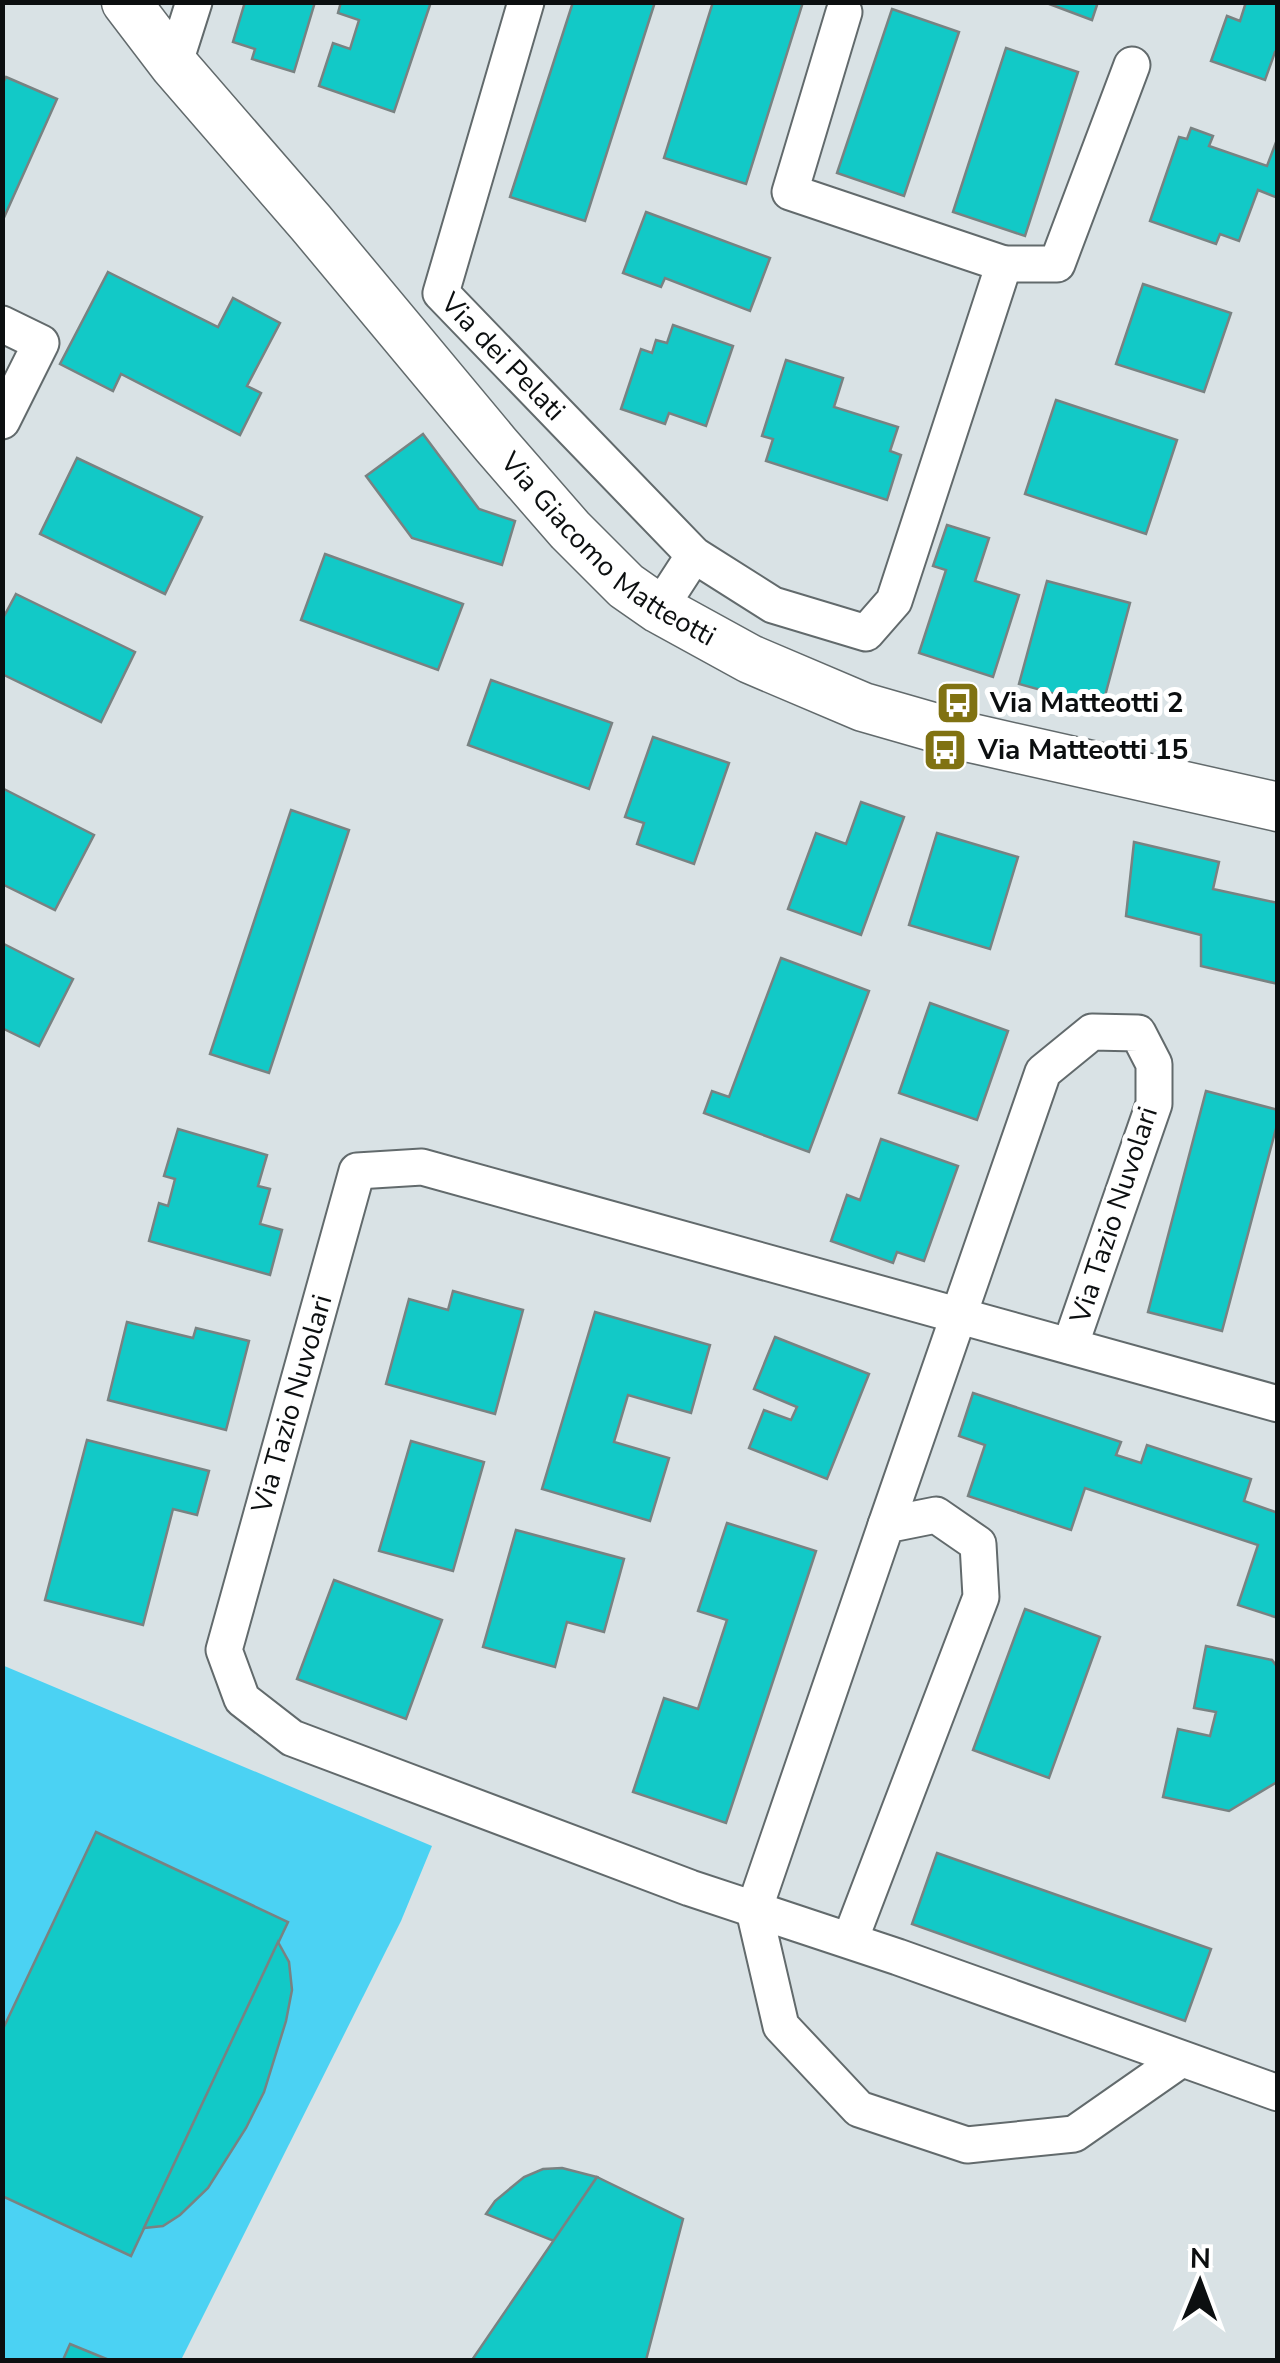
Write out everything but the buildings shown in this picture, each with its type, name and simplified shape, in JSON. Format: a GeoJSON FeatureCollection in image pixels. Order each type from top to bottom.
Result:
{"type":"FeatureCollection","features":[{"type":"Feature","properties":{"kind":"street"},"geometry":{"type":"LineString","coordinates":[[174,65],[194,2]]}},
{"type":"Feature","properties":{"kind":"street","name":"Via dei Pelati"},"geometry":{"type":"LineString","coordinates":[[526,2],[441,293],[694,555],[773,605],[866,632],[894,601],[1004,264]]}},
{"type":"Feature","properties":{"kind":"street","name":"Via Giacomo Matteotti"},"geometry":{"type":"LineString","coordinates":[[126,3],[496,445],[570,530],[626,586],[659,609],[750,659],[863,707],[971,738],[1278,807]]}},
{"type":"Feature","properties":{"kind":"street"},"geometry":{"type":"LineString","coordinates":[[844,12],[790,192],[1004,264],[1056,264],[1132,65]]}},
{"type":"Feature","properties":{"kind":"street"},"geometry":{"type":"LineString","coordinates":[[2,324],[42,343],[9,408]]}},
{"type":"Feature","properties":{"kind":"street"},"geometry":{"type":"LineString","coordinates":[[659,609],[694,555]]}},
{"type":"Feature","properties":{"kind":"street"},"geometry":{"type":"LineString","coordinates":[[750,659],[773,605]]}},
{"type":"Feature","properties":{"kind":"street","name":"Via Tazio Nuvolari"},"geometry":{"type":"LineString","coordinates":[[754,1910],[1044,1072],[1092,1032],[1138,1033],[1154,1064],[1154,1104],[1070,1346]]}},
{"type":"Feature","properties":{"kind":"street","name":"Via Tazio Nuvolari"},"geometry":{"type":"LineString","coordinates":[[1278,1404],[422,1167],[357,1171],[224,1650],[242,1699],[292,1738],[690,1888],[850,1940],[1278,2093]]}},
{"type":"Feature","properties":{"kind":"street"},"geometry":{"type":"LineString","coordinates":[[850,1940],[982,1597],[978,1544],[936,1515],[886,1525]]}},
{"type":"Feature","properties":{"kind":"street"},"geometry":{"type":"LineString","coordinates":[[754,1910],[781,2026],[859,2109],[967,2145],[1074,2134],[1180,2060]]}},
{"type":"Feature","properties":{"kind":"shaded area"},"geometry":{"type":"Polygon","coordinates":[[[2,1665],[432,1846],[401,1921],[181,2360],[3,2360],[2,1665]]]}},
{"type":"Feature","properties":{"kind":"place","name":"Via Matteotti 2"},"geometry":{"type":"Point","coordinates":[958,703]}},
{"type":"Feature","properties":{"kind":"place","name":"Via Matteotti 15"},"geometry":{"type":"Point","coordinates":[945,750]}}]}
